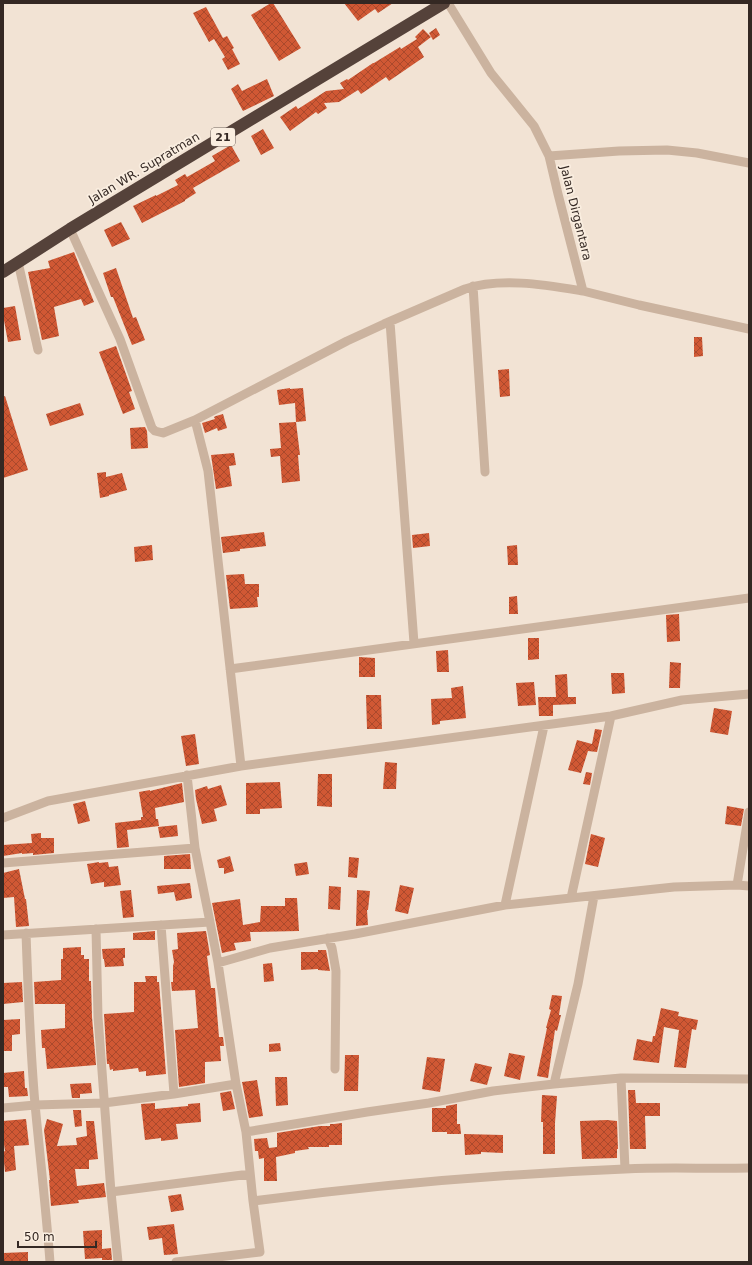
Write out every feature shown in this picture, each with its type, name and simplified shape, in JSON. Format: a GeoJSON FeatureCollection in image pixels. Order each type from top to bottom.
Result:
{"type":"FeatureCollection","features":[{"type":"Feature","properties":{"kind":"highway","name":"Jalan WR. Supratman"},"geometry":{"type":"LineString","coordinates":[[3,272],[70,229],[444,3]]}},
{"type":"Feature","properties":{"kind":"street","name":"Jalan Dirgantara"},"geometry":{"type":"LineString","coordinates":[[448,3],[491,73],[534,126],[549,156],[583,291]]}},
{"type":"Feature","properties":{"kind":"street"},"geometry":{"type":"LineString","coordinates":[[549,156],[619,151],[667,150],[697,153],[749,163]]}},
{"type":"Feature","properties":{"kind":"street"},"geometry":{"type":"LineString","coordinates":[[70,229],[120,339],[152,428],[155,431],[163,433],[195,420],[307,362],[390,322],[473,286],[512,282],[564,288],[583,291],[639,306],[749,329]]}},
{"type":"Feature","properties":{"kind":"street"},"geometry":{"type":"LineString","coordinates":[[18,262],[38,350]]}},
{"type":"Feature","properties":{"kind":"street"},"geometry":{"type":"LineString","coordinates":[[473,286],[484,472]]}},
{"type":"Feature","properties":{"kind":"street"},"geometry":{"type":"LineString","coordinates":[[390,322],[414,644]]}},
{"type":"Feature","properties":{"kind":"street"},"geometry":{"type":"LineString","coordinates":[[195,420],[208,471],[241,766]]}},
{"type":"Feature","properties":{"kind":"street"},"geometry":{"type":"LineString","coordinates":[[230,669],[749,598]]}},
{"type":"Feature","properties":{"kind":"street"},"geometry":{"type":"LineString","coordinates":[[3,818],[48,801],[241,766],[611,716],[682,700],[749,694]]}},
{"type":"Feature","properties":{"kind":"street"},"geometry":{"type":"LineString","coordinates":[[571,898],[611,716]]}},
{"type":"Feature","properties":{"kind":"street"},"geometry":{"type":"LineString","coordinates":[[505,905],[544,726]]}},
{"type":"Feature","properties":{"kind":"street"},"geometry":{"type":"LineString","coordinates":[[176,1262],[260,1252],[246,1132],[236,1084],[218,963],[195,848],[187,775]]}},
{"type":"Feature","properties":{"kind":"street"},"geometry":{"type":"LineString","coordinates":[[737,885],[749,812]]}},
{"type":"Feature","properties":{"kind":"street"},"geometry":{"type":"LineString","coordinates":[[3,863],[195,848]]}},
{"type":"Feature","properties":{"kind":"street"},"geometry":{"type":"LineString","coordinates":[[218,963],[270,948],[505,905],[674,887],[749,886]]}},
{"type":"Feature","properties":{"kind":"street"},"geometry":{"type":"LineString","coordinates":[[554,1084],[578,984],[594,896]]}},
{"type":"Feature","properties":{"kind":"street"},"geometry":{"type":"LineString","coordinates":[[3,935],[210,922]]}},
{"type":"Feature","properties":{"kind":"street"},"geometry":{"type":"LineString","coordinates":[[161,925],[174,1094]]}},
{"type":"Feature","properties":{"kind":"street"},"geometry":{"type":"LineString","coordinates":[[96,929],[98,1017],[111,1192],[118,1262]]}},
{"type":"Feature","properties":{"kind":"street"},"geometry":{"type":"LineString","coordinates":[[26,934],[29,1025],[50,1262]]}},
{"type":"Feature","properties":{"kind":"street"},"geometry":{"type":"LineString","coordinates":[[328,938],[332,948],[336,971],[334,1069]]}},
{"type":"Feature","properties":{"kind":"street"},"geometry":{"type":"LineString","coordinates":[[621,1078],[625,1169]]}},
{"type":"Feature","properties":{"kind":"street"},"geometry":{"type":"LineString","coordinates":[[246,1132],[429,1103],[493,1091],[554,1084],[621,1078],[749,1079]]}},
{"type":"Feature","properties":{"kind":"street"},"geometry":{"type":"LineString","coordinates":[[3,1108],[104,1102],[174,1094],[236,1084]]}},
{"type":"Feature","properties":{"kind":"street"},"geometry":{"type":"LineString","coordinates":[[253,1201],[314,1193],[486,1176],[625,1169],[749,1168]]}},
{"type":"Feature","properties":{"kind":"street"},"geometry":{"type":"LineString","coordinates":[[111,1192],[250,1174]]}},
{"type":"Feature","properties":{"kind":"building"},"geometry":{"type":"Polygon","coordinates":[[[273,3],[301,48],[279,61],[251,15],[273,3]]]}},
{"type":"Feature","properties":{"kind":"building"},"geometry":{"type":"Polygon","coordinates":[[[344,3],[393,3],[378,13],[375,9],[358,21],[344,3]]]}},
{"type":"Feature","properties":{"kind":"building"},"geometry":{"type":"Polygon","coordinates":[[[206,7],[223,38],[227,36],[234,48],[232,49],[240,64],[228,70],[222,59],[225,57],[214,39],[209,42],[193,13],[206,7]]]}},
{"type":"Feature","properties":{"kind":"building"},"geometry":{"type":"Polygon","coordinates":[[[436,28],[440,35],[433,40],[429,33],[436,28]]]}},
{"type":"Feature","properties":{"kind":"building"},"geometry":{"type":"Polygon","coordinates":[[[423,29],[431,37],[418,47],[424,57],[389,81],[386,77],[361,94],[358,90],[339,102],[324,103],[327,108],[318,114],[316,112],[290,131],[280,117],[296,106],[298,109],[326,91],[344,89],[340,83],[347,79],[348,80],[400,47],[401,49],[417,39],[415,37],[423,29]]]}},
{"type":"Feature","properties":{"kind":"building"},"geometry":{"type":"Polygon","coordinates":[[[267,79],[274,96],[243,111],[231,89],[238,84],[242,91],[267,79]]]}},
{"type":"Feature","properties":{"kind":"building"},"geometry":{"type":"Polygon","coordinates":[[[263,129],[274,148],[261,155],[251,136],[263,129]]]}},
{"type":"Feature","properties":{"kind":"building"},"geometry":{"type":"Polygon","coordinates":[[[231,145],[240,161],[193,188],[196,193],[185,201],[142,223],[133,206],[178,185],[175,180],[185,174],[187,177],[215,161],[212,156],[231,145]]]}},
{"type":"Feature","properties":{"kind":"building"},"geometry":{"type":"Polygon","coordinates":[[[121,222],[130,239],[112,247],[104,230],[121,222]]]}},
{"type":"Feature","properties":{"kind":"building"},"geometry":{"type":"Polygon","coordinates":[[[74,252],[94,302],[84,306],[81,299],[54,307],[59,336],[42,340],[28,272],[50,268],[48,261],[74,252]]]}},
{"type":"Feature","properties":{"kind":"building"},"geometry":{"type":"Polygon","coordinates":[[[116,268],[133,318],[136,317],[145,340],[132,345],[113,297],[111,297],[103,273],[116,268]]]}},
{"type":"Feature","properties":{"kind":"building"},"geometry":{"type":"Polygon","coordinates":[[[15,306],[21,340],[8,342],[3,308],[15,306]]]}},
{"type":"Feature","properties":{"kind":"building"},"geometry":{"type":"Polygon","coordinates":[[[694,337],[702,337],[703,356],[694,357],[694,337]]]}},
{"type":"Feature","properties":{"kind":"building"},"geometry":{"type":"Polygon","coordinates":[[[116,346],[132,391],[129,392],[135,409],[123,414],[99,352],[116,346]]]}},
{"type":"Feature","properties":{"kind":"building"},"geometry":{"type":"Polygon","coordinates":[[[509,369],[510,396],[500,397],[498,370],[509,369]]]}},
{"type":"Feature","properties":{"kind":"building"},"geometry":{"type":"Polygon","coordinates":[[[303,388],[306,421],[296,422],[295,403],[279,405],[277,390],[303,388]]]}},
{"type":"Feature","properties":{"kind":"building"},"geometry":{"type":"Polygon","coordinates":[[[5,396],[28,470],[3,478],[3,397],[5,396]]]}},
{"type":"Feature","properties":{"kind":"building"},"geometry":{"type":"Polygon","coordinates":[[[80,403],[84,415],[50,426],[46,414],[80,403]]]}},
{"type":"Feature","properties":{"kind":"building"},"geometry":{"type":"Polygon","coordinates":[[[223,414],[227,428],[218,431],[217,428],[205,433],[202,423],[215,419],[214,417],[223,414]]]}},
{"type":"Feature","properties":{"kind":"building"},"geometry":{"type":"Polygon","coordinates":[[[296,422],[300,455],[298,455],[300,481],[282,483],[280,456],[271,457],[270,449],[281,448],[279,423],[296,422]]]}},
{"type":"Feature","properties":{"kind":"building"},"geometry":{"type":"Polygon","coordinates":[[[145,427],[147,431],[148,448],[131,449],[130,428],[145,427]]]}},
{"type":"Feature","properties":{"kind":"building"},"geometry":{"type":"Polygon","coordinates":[[[234,453],[236,465],[229,466],[232,486],[216,489],[211,455],[234,453]]]}},
{"type":"Feature","properties":{"kind":"building"},"geometry":{"type":"Polygon","coordinates":[[[106,472],[106,477],[122,473],[127,490],[100,498],[97,473],[106,472]]]}},
{"type":"Feature","properties":{"kind":"building"},"geometry":{"type":"Polygon","coordinates":[[[264,532],[266,546],[240,549],[240,551],[223,553],[221,537],[264,532]]]}},
{"type":"Feature","properties":{"kind":"building"},"geometry":{"type":"Polygon","coordinates":[[[429,533],[430,546],[413,548],[412,535],[429,533]]]}},
{"type":"Feature","properties":{"kind":"building"},"geometry":{"type":"Polygon","coordinates":[[[152,545],[153,560],[135,562],[134,547],[152,545]]]}},
{"type":"Feature","properties":{"kind":"building"},"geometry":{"type":"Polygon","coordinates":[[[517,545],[518,565],[508,565],[507,546],[517,545]]]}},
{"type":"Feature","properties":{"kind":"building"},"geometry":{"type":"Polygon","coordinates":[[[244,574],[245,584],[259,584],[259,597],[257,597],[258,607],[230,609],[226,575],[244,574]]]}},
{"type":"Feature","properties":{"kind":"building"},"geometry":{"type":"Polygon","coordinates":[[[517,596],[518,614],[509,614],[509,597],[517,596]]]}},
{"type":"Feature","properties":{"kind":"building"},"geometry":{"type":"Polygon","coordinates":[[[679,614],[680,641],[667,642],[666,615],[679,614]]]}},
{"type":"Feature","properties":{"kind":"building"},"geometry":{"type":"Polygon","coordinates":[[[528,638],[539,638],[539,659],[528,660],[528,638]]]}},
{"type":"Feature","properties":{"kind":"building"},"geometry":{"type":"Polygon","coordinates":[[[448,650],[449,672],[437,672],[436,651],[448,650]]]}},
{"type":"Feature","properties":{"kind":"building"},"geometry":{"type":"Polygon","coordinates":[[[359,657],[375,658],[375,677],[359,677],[359,657]]]}},
{"type":"Feature","properties":{"kind":"building"},"geometry":{"type":"Polygon","coordinates":[[[670,662],[681,663],[680,688],[669,688],[670,662]]]}},
{"type":"Feature","properties":{"kind":"building"},"geometry":{"type":"Polygon","coordinates":[[[611,673],[624,673],[625,693],[612,694],[611,673]]]}},
{"type":"Feature","properties":{"kind":"building"},"geometry":{"type":"Polygon","coordinates":[[[567,674],[568,697],[576,697],[576,704],[553,705],[553,716],[539,716],[538,697],[556,697],[555,675],[567,674]]]}},
{"type":"Feature","properties":{"kind":"building"},"geometry":{"type":"Polygon","coordinates":[[[534,682],[536,705],[518,706],[516,683],[534,682]]]}},
{"type":"Feature","properties":{"kind":"building"},"geometry":{"type":"Polygon","coordinates":[[[463,686],[466,718],[440,721],[440,724],[432,725],[431,699],[452,698],[451,688],[463,686]]]}},
{"type":"Feature","properties":{"kind":"building"},"geometry":{"type":"Polygon","coordinates":[[[366,695],[381,695],[382,729],[367,729],[366,695]]]}},
{"type":"Feature","properties":{"kind":"building"},"geometry":{"type":"Polygon","coordinates":[[[714,708],[732,711],[728,735],[710,732],[714,708]]]}},
{"type":"Feature","properties":{"kind":"building"},"geometry":{"type":"Polygon","coordinates":[[[595,729],[602,730],[597,752],[588,751],[581,773],[568,770],[577,740],[592,744],[595,729]]]}},
{"type":"Feature","properties":{"kind":"building"},"geometry":{"type":"Polygon","coordinates":[[[195,734],[199,764],[186,766],[181,736],[195,734]]]}},
{"type":"Feature","properties":{"kind":"building"},"geometry":{"type":"Polygon","coordinates":[[[385,762],[397,763],[396,789],[383,789],[385,762]]]}},
{"type":"Feature","properties":{"kind":"building"},"geometry":{"type":"Polygon","coordinates":[[[586,772],[592,773],[590,785],[583,784],[586,772]]]}},
{"type":"Feature","properties":{"kind":"building"},"geometry":{"type":"Polygon","coordinates":[[[318,774],[332,774],[332,807],[317,806],[318,774]]]}},
{"type":"Feature","properties":{"kind":"building"},"geometry":{"type":"Polygon","coordinates":[[[280,782],[282,808],[260,809],[260,814],[246,814],[246,783],[280,782]]]}},
{"type":"Feature","properties":{"kind":"building"},"geometry":{"type":"Polygon","coordinates":[[[182,783],[184,802],[155,808],[156,819],[158,819],[159,826],[127,830],[129,847],[117,848],[115,823],[141,820],[141,817],[143,817],[139,792],[150,791],[182,783]]]}},
{"type":"Feature","properties":{"kind":"building"},"geometry":{"type":"Polygon","coordinates":[[[221,785],[227,805],[214,809],[217,821],[202,824],[195,790],[207,786],[208,789],[221,785]]]}},
{"type":"Feature","properties":{"kind":"building"},"geometry":{"type":"Polygon","coordinates":[[[85,801],[90,821],[78,824],[73,804],[85,801]]]}},
{"type":"Feature","properties":{"kind":"building"},"geometry":{"type":"Polygon","coordinates":[[[727,806],[744,809],[741,826],[725,824],[727,806]]]}},
{"type":"Feature","properties":{"kind":"building"},"geometry":{"type":"Polygon","coordinates":[[[177,825],[178,836],[160,838],[158,827],[177,825]]]}},
{"type":"Feature","properties":{"kind":"building"},"geometry":{"type":"Polygon","coordinates":[[[41,833],[41,838],[54,838],[54,853],[33,855],[33,853],[22,853],[3,856],[3,845],[32,843],[31,834],[41,833]]]}},
{"type":"Feature","properties":{"kind":"building"},"geometry":{"type":"Polygon","coordinates":[[[591,834],[605,838],[598,867],[585,864],[591,834]]]}},
{"type":"Feature","properties":{"kind":"building"},"geometry":{"type":"Polygon","coordinates":[[[190,854],[191,869],[164,869],[164,856],[190,854]]]}},
{"type":"Feature","properties":{"kind":"building"},"geometry":{"type":"Polygon","coordinates":[[[230,856],[234,871],[224,874],[224,868],[219,868],[217,860],[230,856]]]}},
{"type":"Feature","properties":{"kind":"building"},"geometry":{"type":"Polygon","coordinates":[[[349,857],[359,858],[357,878],[348,877],[349,857]]]}},
{"type":"Feature","properties":{"kind":"building"},"geometry":{"type":"Polygon","coordinates":[[[108,862],[109,867],[118,866],[121,885],[104,887],[104,882],[91,884],[87,864],[108,862]]]}},
{"type":"Feature","properties":{"kind":"building"},"geometry":{"type":"Polygon","coordinates":[[[307,862],[309,874],[296,876],[294,864],[307,862]]]}},
{"type":"Feature","properties":{"kind":"building"},"geometry":{"type":"Polygon","coordinates":[[[19,869],[26,899],[29,926],[16,927],[14,897],[3,898],[3,873],[19,869]]]}},
{"type":"Feature","properties":{"kind":"building"},"geometry":{"type":"Polygon","coordinates":[[[190,883],[192,898],[176,901],[174,892],[158,894],[157,886],[190,883]]]}},
{"type":"Feature","properties":{"kind":"building"},"geometry":{"type":"Polygon","coordinates":[[[400,885],[414,888],[408,914],[395,911],[400,885]]]}},
{"type":"Feature","properties":{"kind":"building"},"geometry":{"type":"Polygon","coordinates":[[[329,886],[341,887],[340,910],[328,909],[329,886]]]}},
{"type":"Feature","properties":{"kind":"building"},"geometry":{"type":"Polygon","coordinates":[[[131,890],[134,917],[123,918],[120,891],[131,890]]]}},
{"type":"Feature","properties":{"kind":"building"},"geometry":{"type":"Polygon","coordinates":[[[357,890],[370,891],[367,910],[368,925],[356,926],[357,890]]]}},
{"type":"Feature","properties":{"kind":"building"},"geometry":{"type":"Polygon","coordinates":[[[285,898],[297,898],[299,931],[250,932],[251,941],[234,943],[236,950],[222,953],[212,903],[240,899],[243,925],[260,922],[261,906],[285,906],[285,898]]]}},
{"type":"Feature","properties":{"kind":"building"},"geometry":{"type":"Polygon","coordinates":[[[155,931],[155,940],[133,940],[133,933],[155,931]]]}},
{"type":"Feature","properties":{"kind":"building"},"geometry":{"type":"Polygon","coordinates":[[[206,931],[210,955],[207,956],[211,988],[215,988],[219,1037],[223,1037],[224,1046],[220,1046],[221,1061],[205,1062],[205,1083],[179,1087],[175,1030],[198,1028],[195,990],[172,991],[171,982],[173,982],[174,962],[172,950],[178,949],[177,933],[206,931]]]}},
{"type":"Feature","properties":{"kind":"building"},"geometry":{"type":"Polygon","coordinates":[[[81,947],[81,955],[84,955],[84,959],[89,959],[89,981],[91,981],[96,1065],[47,1069],[45,1048],[42,1048],[41,1030],[65,1028],[65,1004],[35,1004],[34,982],[61,980],[61,959],[63,959],[63,948],[81,947]]]}},
{"type":"Feature","properties":{"kind":"building"},"geometry":{"type":"Polygon","coordinates":[[[125,948],[125,958],[123,958],[124,966],[105,967],[102,949],[125,948]]]}},
{"type":"Feature","properties":{"kind":"building"},"geometry":{"type":"Polygon","coordinates":[[[318,950],[326,950],[330,971],[318,969],[301,970],[301,952],[318,952],[318,950]]]}},
{"type":"Feature","properties":{"kind":"building"},"geometry":{"type":"Polygon","coordinates":[[[272,963],[274,981],[264,982],[263,964],[272,963]]]}},
{"type":"Feature","properties":{"kind":"building"},"geometry":{"type":"Polygon","coordinates":[[[145,976],[157,976],[157,982],[159,982],[166,1074],[146,1076],[146,1071],[139,1072],[138,1068],[113,1071],[113,1069],[110,1070],[109,1064],[107,1064],[104,1014],[134,1012],[134,982],[146,982],[145,976]]]}},
{"type":"Feature","properties":{"kind":"building"},"geometry":{"type":"Polygon","coordinates":[[[22,982],[23,1002],[3,1004],[3,983],[22,982]]]}},
{"type":"Feature","properties":{"kind":"building"},"geometry":{"type":"Polygon","coordinates":[[[552,995],[562,996],[559,1015],[561,1015],[557,1031],[555,1030],[548,1078],[537,1076],[551,1010],[549,1009],[552,995]]]}},
{"type":"Feature","properties":{"kind":"building"},"geometry":{"type":"Polygon","coordinates":[[[661,1008],[679,1012],[678,1016],[698,1020],[696,1030],[692,1029],[686,1068],[674,1067],[679,1030],[664,1027],[659,1063],[633,1060],[637,1039],[652,1042],[653,1036],[655,1036],[661,1008]]]}},
{"type":"Feature","properties":{"kind":"building"},"geometry":{"type":"Polygon","coordinates":[[[20,1019],[20,1034],[12,1035],[12,1051],[3,1051],[3,1020],[20,1019]]]}},
{"type":"Feature","properties":{"kind":"building"},"geometry":{"type":"Polygon","coordinates":[[[280,1043],[281,1051],[269,1052],[269,1044],[280,1043]]]}},
{"type":"Feature","properties":{"kind":"building"},"geometry":{"type":"Polygon","coordinates":[[[509,1053],[525,1056],[520,1080],[504,1076],[509,1053]]]}},
{"type":"Feature","properties":{"kind":"building"},"geometry":{"type":"Polygon","coordinates":[[[345,1055],[359,1055],[358,1091],[344,1091],[345,1055]]]}},
{"type":"Feature","properties":{"kind":"building"},"geometry":{"type":"Polygon","coordinates":[[[427,1057],[445,1059],[440,1092],[422,1089],[427,1057]]]}},
{"type":"Feature","properties":{"kind":"building"},"geometry":{"type":"Polygon","coordinates":[[[475,1063],[492,1067],[487,1085],[470,1081],[475,1063]]]}},
{"type":"Feature","properties":{"kind":"building"},"geometry":{"type":"Polygon","coordinates":[[[24,1071],[25,1088],[27,1088],[28,1096],[9,1097],[8,1087],[3,1087],[3,1073],[24,1071]]]}},
{"type":"Feature","properties":{"kind":"building"},"geometry":{"type":"Polygon","coordinates":[[[275,1077],[287,1077],[288,1105],[276,1106],[275,1077]]]}},
{"type":"Feature","properties":{"kind":"building"},"geometry":{"type":"Polygon","coordinates":[[[257,1080],[263,1116],[249,1118],[242,1082],[257,1080]]]}},
{"type":"Feature","properties":{"kind":"building"},"geometry":{"type":"Polygon","coordinates":[[[91,1083],[92,1093],[80,1094],[80,1098],[72,1098],[70,1084],[91,1083]]]}},
{"type":"Feature","properties":{"kind":"building"},"geometry":{"type":"Polygon","coordinates":[[[628,1090],[635,1090],[636,1103],[660,1103],[660,1116],[645,1116],[646,1149],[630,1149],[628,1090]]]}},
{"type":"Feature","properties":{"kind":"building"},"geometry":{"type":"Polygon","coordinates":[[[231,1091],[235,1109],[223,1111],[220,1093],[231,1091]]]}},
{"type":"Feature","properties":{"kind":"building"},"geometry":{"type":"Polygon","coordinates":[[[542,1095],[557,1096],[555,1154],[543,1154],[543,1122],[541,1122],[542,1095]]]}},
{"type":"Feature","properties":{"kind":"building"},"geometry":{"type":"Polygon","coordinates":[[[155,1103],[155,1109],[188,1106],[188,1104],[200,1103],[201,1122],[176,1124],[178,1139],[161,1141],[161,1138],[145,1140],[141,1104],[155,1103]]]}},
{"type":"Feature","properties":{"kind":"building"},"geometry":{"type":"Polygon","coordinates":[[[457,1104],[457,1124],[460,1124],[461,1134],[432,1132],[432,1108],[446,1108],[446,1106],[457,1104]]]}},
{"type":"Feature","properties":{"kind":"building"},"geometry":{"type":"Polygon","coordinates":[[[73,1110],[81,1110],[82,1126],[75,1127],[73,1110]]]}},
{"type":"Feature","properties":{"kind":"building"},"geometry":{"type":"Polygon","coordinates":[[[26,1119],[29,1145],[14,1146],[16,1170],[5,1172],[3,1152],[5,1151],[3,1121],[26,1119]]]}},
{"type":"Feature","properties":{"kind":"building"},"geometry":{"type":"Polygon","coordinates":[[[47,1119],[63,1124],[57,1146],[77,1145],[76,1138],[87,1136],[86,1121],[94,1121],[98,1159],[89,1160],[89,1169],[75,1169],[77,1186],[104,1183],[106,1197],[78,1200],[79,1203],[51,1206],[50,1180],[44,1130],[47,1119]]]}},
{"type":"Feature","properties":{"kind":"building"},"geometry":{"type":"Polygon","coordinates":[[[580,1121],[617,1121],[617,1158],[582,1159],[580,1121]]]}},
{"type":"Feature","properties":{"kind":"building"},"geometry":{"type":"Polygon","coordinates":[[[342,1123],[342,1145],[329,1145],[329,1147],[308,1147],[309,1149],[295,1151],[295,1153],[276,1157],[277,1181],[264,1181],[264,1158],[259,1159],[258,1151],[255,1151],[254,1139],[267,1138],[269,1148],[277,1147],[277,1133],[342,1123]]]}},
{"type":"Feature","properties":{"kind":"building"},"geometry":{"type":"Polygon","coordinates":[[[464,1134],[503,1135],[503,1153],[481,1152],[481,1154],[465,1155],[464,1134]]]}},
{"type":"Feature","properties":{"kind":"building"},"geometry":{"type":"Polygon","coordinates":[[[181,1194],[184,1210],[171,1212],[168,1196],[181,1194]]]}},
{"type":"Feature","properties":{"kind":"building"},"geometry":{"type":"Polygon","coordinates":[[[174,1224],[178,1254],[164,1255],[162,1238],[149,1240],[147,1227],[174,1224]]]}},
{"type":"Feature","properties":{"kind":"building"},"geometry":{"type":"Polygon","coordinates":[[[102,1230],[102,1249],[111,1248],[112,1260],[102,1260],[102,1258],[85,1259],[83,1231],[102,1230]]]}},
{"type":"Feature","properties":{"kind":"building"},"geometry":{"type":"Polygon","coordinates":[[[28,1252],[28,1262],[3,1262],[3,1253],[28,1252]]]}}]}
